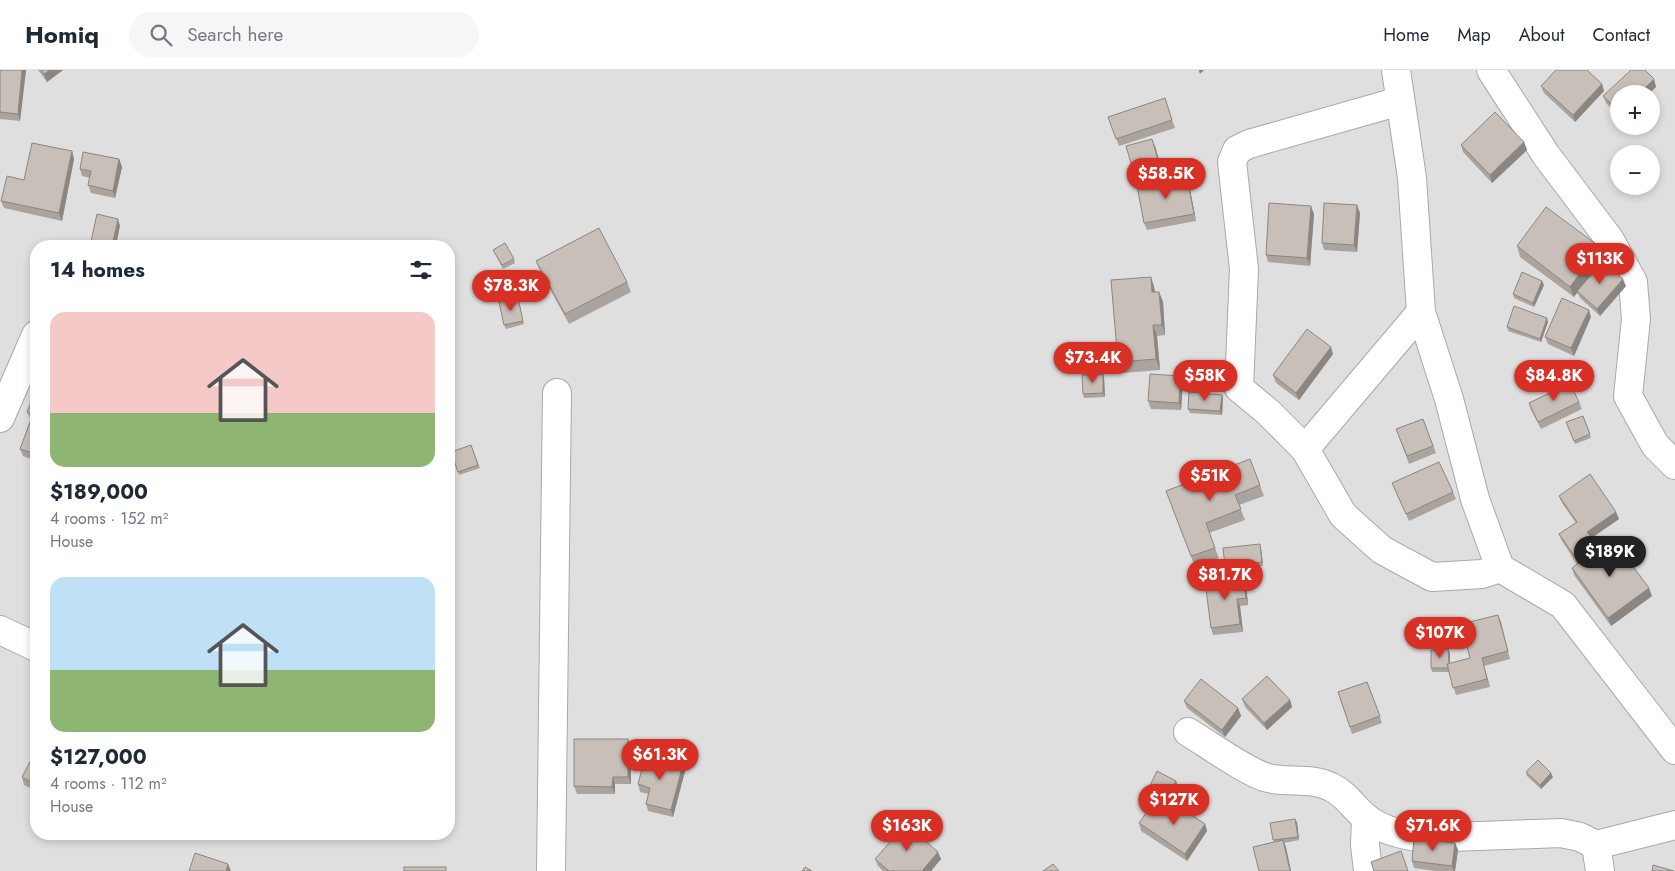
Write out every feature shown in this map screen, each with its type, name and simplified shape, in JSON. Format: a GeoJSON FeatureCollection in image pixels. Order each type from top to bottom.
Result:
{"type":"FeatureCollection","features":[{"type":"Feature","properties":{"kind":"street"},"geometry":{"type":"LineString","coordinates":[[1396,70],[1412,178],[1421,312],[1449,399],[1475,499],[1500,568],[1563,605],[1675,750]]}},
{"type":"Feature","properties":{"kind":"street"},"geometry":{"type":"LineString","coordinates":[[1491,70],[1546,155],[1610,240],[1632,282],[1636,319],[1628,396],[1655,446],[1675,465]]}},
{"type":"Feature","properties":{"kind":"street"},"geometry":{"type":"LineString","coordinates":[[1400,102],[1249,144],[1237,150],[1232,162],[1244,269],[1239,388],[1268,412],[1305,449],[1343,515],[1382,550],[1432,577],[1482,574],[1500,568]]}},
{"type":"Feature","properties":{"kind":"street"},"geometry":{"type":"LineString","coordinates":[[1305,449],[1421,312]]}},
{"type":"Feature","properties":{"kind":"street"},"geometry":{"type":"LineString","coordinates":[[0,418],[30,348]]}},
{"type":"Feature","properties":{"kind":"street"},"geometry":{"type":"LineString","coordinates":[[551,871],[556,392]]}},
{"type":"Feature","properties":{"kind":"street"},"geometry":{"type":"LineString","coordinates":[[0,630],[30,644]]}},
{"type":"Feature","properties":{"kind":"street"},"geometry":{"type":"LineString","coordinates":[[1188,732],[1267,778],[1315,782],[1330,786],[1341,792],[1366,818],[1394,832],[1410,836],[1426,838],[1561,833],[1580,837],[1598,858],[1675,826]]}},
{"type":"Feature","properties":{"kind":"street"},"geometry":{"type":"LineString","coordinates":[[1366,818],[1365,845],[1368,871]]}},
{"type":"Feature","properties":{"kind":"shaded area"},"geometry":{"type":"Polygon","coordinates":[[[0,70],[1675,70],[1675,871],[0,871],[0,70]]]}},
{"type":"Feature","properties":{"kind":"building"},"geometry":{"type":"Polygon","coordinates":[[[0,70],[22,70],[18,114],[0,112],[0,70]]]}},
{"type":"Feature","properties":{"kind":"building"},"geometry":{"type":"Polygon","coordinates":[[[41,70],[50,70],[44,74],[41,70]]]}},
{"type":"Feature","properties":{"kind":"building"},"geometry":{"type":"Polygon","coordinates":[[[1556,70],[1587,70],[1602,84],[1573,115],[1541,86],[1556,70]]]}},
{"type":"Feature","properties":{"kind":"building"},"geometry":{"type":"Polygon","coordinates":[[[1631,70],[1645,70],[1654,79],[1648,85],[1615,85],[1631,70]]]}},
{"type":"Feature","properties":{"kind":"building"},"geometry":{"type":"Polygon","coordinates":[[[1610,90],[1610,103],[1603,96],[1610,90]]]}},
{"type":"Feature","properties":{"kind":"building"},"geometry":{"type":"Polygon","coordinates":[[[1165,98],[1172,120],[1116,139],[1108,117],[1165,98]]]}},
{"type":"Feature","properties":{"kind":"building"},"geometry":{"type":"Polygon","coordinates":[[[1495,112],[1524,142],[1490,175],[1461,145],[1495,112]]]}},
{"type":"Feature","properties":{"kind":"building"},"geometry":{"type":"Polygon","coordinates":[[[1152,139],[1161,170],[1135,177],[1126,146],[1152,139]]]}},
{"type":"Feature","properties":{"kind":"building"},"geometry":{"type":"Polygon","coordinates":[[[32,143],[72,151],[59,213],[1,201],[7,176],[24,180],[32,143]]]}},
{"type":"Feature","properties":{"kind":"building"},"geometry":{"type":"Polygon","coordinates":[[[83,152],[119,159],[113,191],[88,185],[91,171],[80,169],[83,152]]]}},
{"type":"Feature","properties":{"kind":"building"},"geometry":{"type":"Polygon","coordinates":[[[1187,177],[1194,214],[1144,223],[1137,186],[1187,177]]]}},
{"type":"Feature","properties":{"kind":"building"},"geometry":{"type":"Polygon","coordinates":[[[1269,203],[1311,206],[1307,258],[1266,255],[1269,203]]]}},
{"type":"Feature","properties":{"kind":"building"},"geometry":{"type":"Polygon","coordinates":[[[1324,203],[1357,205],[1354,245],[1322,243],[1324,203]]]}},
{"type":"Feature","properties":{"kind":"building"},"geometry":{"type":"Polygon","coordinates":[[[1546,207],[1600,247],[1570,287],[1517,246],[1546,207]]]}},
{"type":"Feature","properties":{"kind":"building"},"geometry":{"type":"Polygon","coordinates":[[[97,214],[118,219],[113,240],[91,240],[97,214]]]}},
{"type":"Feature","properties":{"kind":"building"},"geometry":{"type":"Polygon","coordinates":[[[599,228],[627,282],[565,314],[536,261],[599,228]]]}},
{"type":"Feature","properties":{"kind":"building"},"geometry":{"type":"Polygon","coordinates":[[[505,243],[514,259],[502,265],[493,250],[505,243]]]}},
{"type":"Feature","properties":{"kind":"building"},"geometry":{"type":"Polygon","coordinates":[[[1603,262],[1623,279],[1597,309],[1577,291],[1603,262]]]}},
{"type":"Feature","properties":{"kind":"building"},"geometry":{"type":"Polygon","coordinates":[[[1522,272],[1542,281],[1533,303],[1513,294],[1522,272]]]}},
{"type":"Feature","properties":{"kind":"building"},"geometry":{"type":"Polygon","coordinates":[[[1151,277],[1152,292],[1159,292],[1162,325],[1153,325],[1156,359],[1118,362],[1111,280],[1151,277]]]}},
{"type":"Feature","properties":{"kind":"building"},"geometry":{"type":"Polygon","coordinates":[[[518,298],[523,321],[504,325],[499,302],[518,298]]]}},
{"type":"Feature","properties":{"kind":"building"},"geometry":{"type":"Polygon","coordinates":[[[1562,298],[1589,310],[1571,348],[1545,337],[1562,298]]]}},
{"type":"Feature","properties":{"kind":"building"},"geometry":{"type":"Polygon","coordinates":[[[1514,306],[1547,318],[1540,339],[1507,327],[1514,306]]]}},
{"type":"Feature","properties":{"kind":"building"},"geometry":{"type":"Polygon","coordinates":[[[1307,329],[1331,347],[1296,393],[1273,375],[1307,329]]]}},
{"type":"Feature","properties":{"kind":"building"},"geometry":{"type":"Polygon","coordinates":[[[1103,374],[1103,393],[1083,394],[1082,375],[1103,374]]]}},
{"type":"Feature","properties":{"kind":"building"},"geometry":{"type":"Polygon","coordinates":[[[1150,374],[1180,376],[1179,403],[1148,401],[1150,374]]]}},
{"type":"Feature","properties":{"kind":"building"},"geometry":{"type":"Polygon","coordinates":[[[1570,383],[1579,402],[1538,422],[1529,403],[1570,383]]]}},
{"type":"Feature","properties":{"kind":"building"},"geometry":{"type":"Polygon","coordinates":[[[1189,392],[1222,395],[1220,411],[1188,409],[1189,392]]]}},
{"type":"Feature","properties":{"kind":"building"},"geometry":{"type":"Polygon","coordinates":[[[1583,416],[1590,434],[1574,441],[1566,422],[1583,416]]]}},
{"type":"Feature","properties":{"kind":"building"},"geometry":{"type":"Polygon","coordinates":[[[1423,419],[1433,446],[1407,456],[1396,429],[1423,419]]]}},
{"type":"Feature","properties":{"kind":"building"},"geometry":{"type":"Polygon","coordinates":[[[30,422],[30,452],[20,449],[30,422]]]}},
{"type":"Feature","properties":{"kind":"building"},"geometry":{"type":"Polygon","coordinates":[[[471,445],[478,465],[458,472],[455,463],[455,451],[471,445]]]}},
{"type":"Feature","properties":{"kind":"building"},"geometry":{"type":"Polygon","coordinates":[[[1250,459],[1260,485],[1235,495],[1241,509],[1206,523],[1215,548],[1191,556],[1166,491],[1250,459]]]}},
{"type":"Feature","properties":{"kind":"building"},"geometry":{"type":"Polygon","coordinates":[[[1439,462],[1453,492],[1406,514],[1392,483],[1439,462]]]}},
{"type":"Feature","properties":{"kind":"building"},"geometry":{"type":"Polygon","coordinates":[[[1590,474],[1616,512],[1587,532],[1596,544],[1576,558],[1559,534],[1577,522],[1559,496],[1590,474]]]}},
{"type":"Feature","properties":{"kind":"building"},"geometry":{"type":"Polygon","coordinates":[[[1612,538],[1649,588],[1608,618],[1572,568],[1612,538]]]}},
{"type":"Feature","properties":{"kind":"building"},"geometry":{"type":"Polygon","coordinates":[[[1260,544],[1262,562],[1225,566],[1223,548],[1260,544]]]}},
{"type":"Feature","properties":{"kind":"building"},"geometry":{"type":"Polygon","coordinates":[[[1243,576],[1246,598],[1237,599],[1240,624],[1211,628],[1205,581],[1243,576]]]}},
{"type":"Feature","properties":{"kind":"building"},"geometry":{"type":"Polygon","coordinates":[[[1498,615],[1508,651],[1482,658],[1487,679],[1453,688],[1447,664],[1470,658],[1461,624],[1498,615]]]}},
{"type":"Feature","properties":{"kind":"building"},"geometry":{"type":"Polygon","coordinates":[[[1448,649],[1448,668],[1431,668],[1431,650],[1448,649]]]}},
{"type":"Feature","properties":{"kind":"building"},"geometry":{"type":"Polygon","coordinates":[[[1267,676],[1290,700],[1264,723],[1242,699],[1267,676]]]}},
{"type":"Feature","properties":{"kind":"building"},"geometry":{"type":"Polygon","coordinates":[[[1201,679],[1238,708],[1222,730],[1184,701],[1201,679]]]}},
{"type":"Feature","properties":{"kind":"building"},"geometry":{"type":"Polygon","coordinates":[[[1367,682],[1380,716],[1350,727],[1338,692],[1367,682]]]}},
{"type":"Feature","properties":{"kind":"building"},"geometry":{"type":"Polygon","coordinates":[[[574,739],[628,739],[628,777],[613,777],[612,787],[574,786],[574,739]]]}},
{"type":"Feature","properties":{"kind":"building"},"geometry":{"type":"Polygon","coordinates":[[[646,754],[683,764],[671,810],[646,804],[650,788],[638,784],[646,754]]]}},
{"type":"Feature","properties":{"kind":"building"},"geometry":{"type":"Polygon","coordinates":[[[1538,760],[1551,773],[1540,785],[1526,772],[1538,760]]]}},
{"type":"Feature","properties":{"kind":"building"},"geometry":{"type":"Polygon","coordinates":[[[30,762],[30,782],[22,777],[30,762]]]}},
{"type":"Feature","properties":{"kind":"building"},"geometry":{"type":"Polygon","coordinates":[[[1157,771],[1176,781],[1163,807],[1144,798],[1157,771]]]}},
{"type":"Feature","properties":{"kind":"building"},"geometry":{"type":"Polygon","coordinates":[[[1169,800],[1205,824],[1185,854],[1139,823],[1149,809],[1159,816],[1169,800]]]}},
{"type":"Feature","properties":{"kind":"building"},"geometry":{"type":"Polygon","coordinates":[[[1295,819],[1298,837],[1273,840],[1270,823],[1295,819]]]}},
{"type":"Feature","properties":{"kind":"building"},"geometry":{"type":"Polygon","coordinates":[[[906,824],[938,852],[922,871],[889,871],[875,859],[906,824]]]}},
{"type":"Feature","properties":{"kind":"building"},"geometry":{"type":"Polygon","coordinates":[[[1414,838],[1455,843],[1452,866],[1412,861],[1414,838]]]}},
{"type":"Feature","properties":{"kind":"building"},"geometry":{"type":"Polygon","coordinates":[[[1283,840],[1290,871],[1259,871],[1253,847],[1283,840]]]}},
{"type":"Feature","properties":{"kind":"building"},"geometry":{"type":"Polygon","coordinates":[[[1401,851],[1408,871],[1374,871],[1371,862],[1401,851]]]}},
{"type":"Feature","properties":{"kind":"building"},"geometry":{"type":"Polygon","coordinates":[[[195,853],[228,864],[226,871],[189,871],[195,853]]]}},
{"type":"Feature","properties":{"kind":"building"},"geometry":{"type":"Polygon","coordinates":[[[1053,864],[1059,871],[1043,871],[1053,864]]]}},
{"type":"Feature","properties":{"kind":"building"},"geometry":{"type":"Polygon","coordinates":[[[1653,865],[1674,871],[1652,871],[1653,865]]]}},
{"type":"Feature","properties":{"kind":"building"},"geometry":{"type":"Polygon","coordinates":[[[404,867],[446,867],[446,871],[404,871],[404,867]]]}},
{"type":"Feature","properties":{"kind":"building"},"geometry":{"type":"Polygon","coordinates":[[[805,867],[812,871],[802,871],[805,867]]]}}]}
